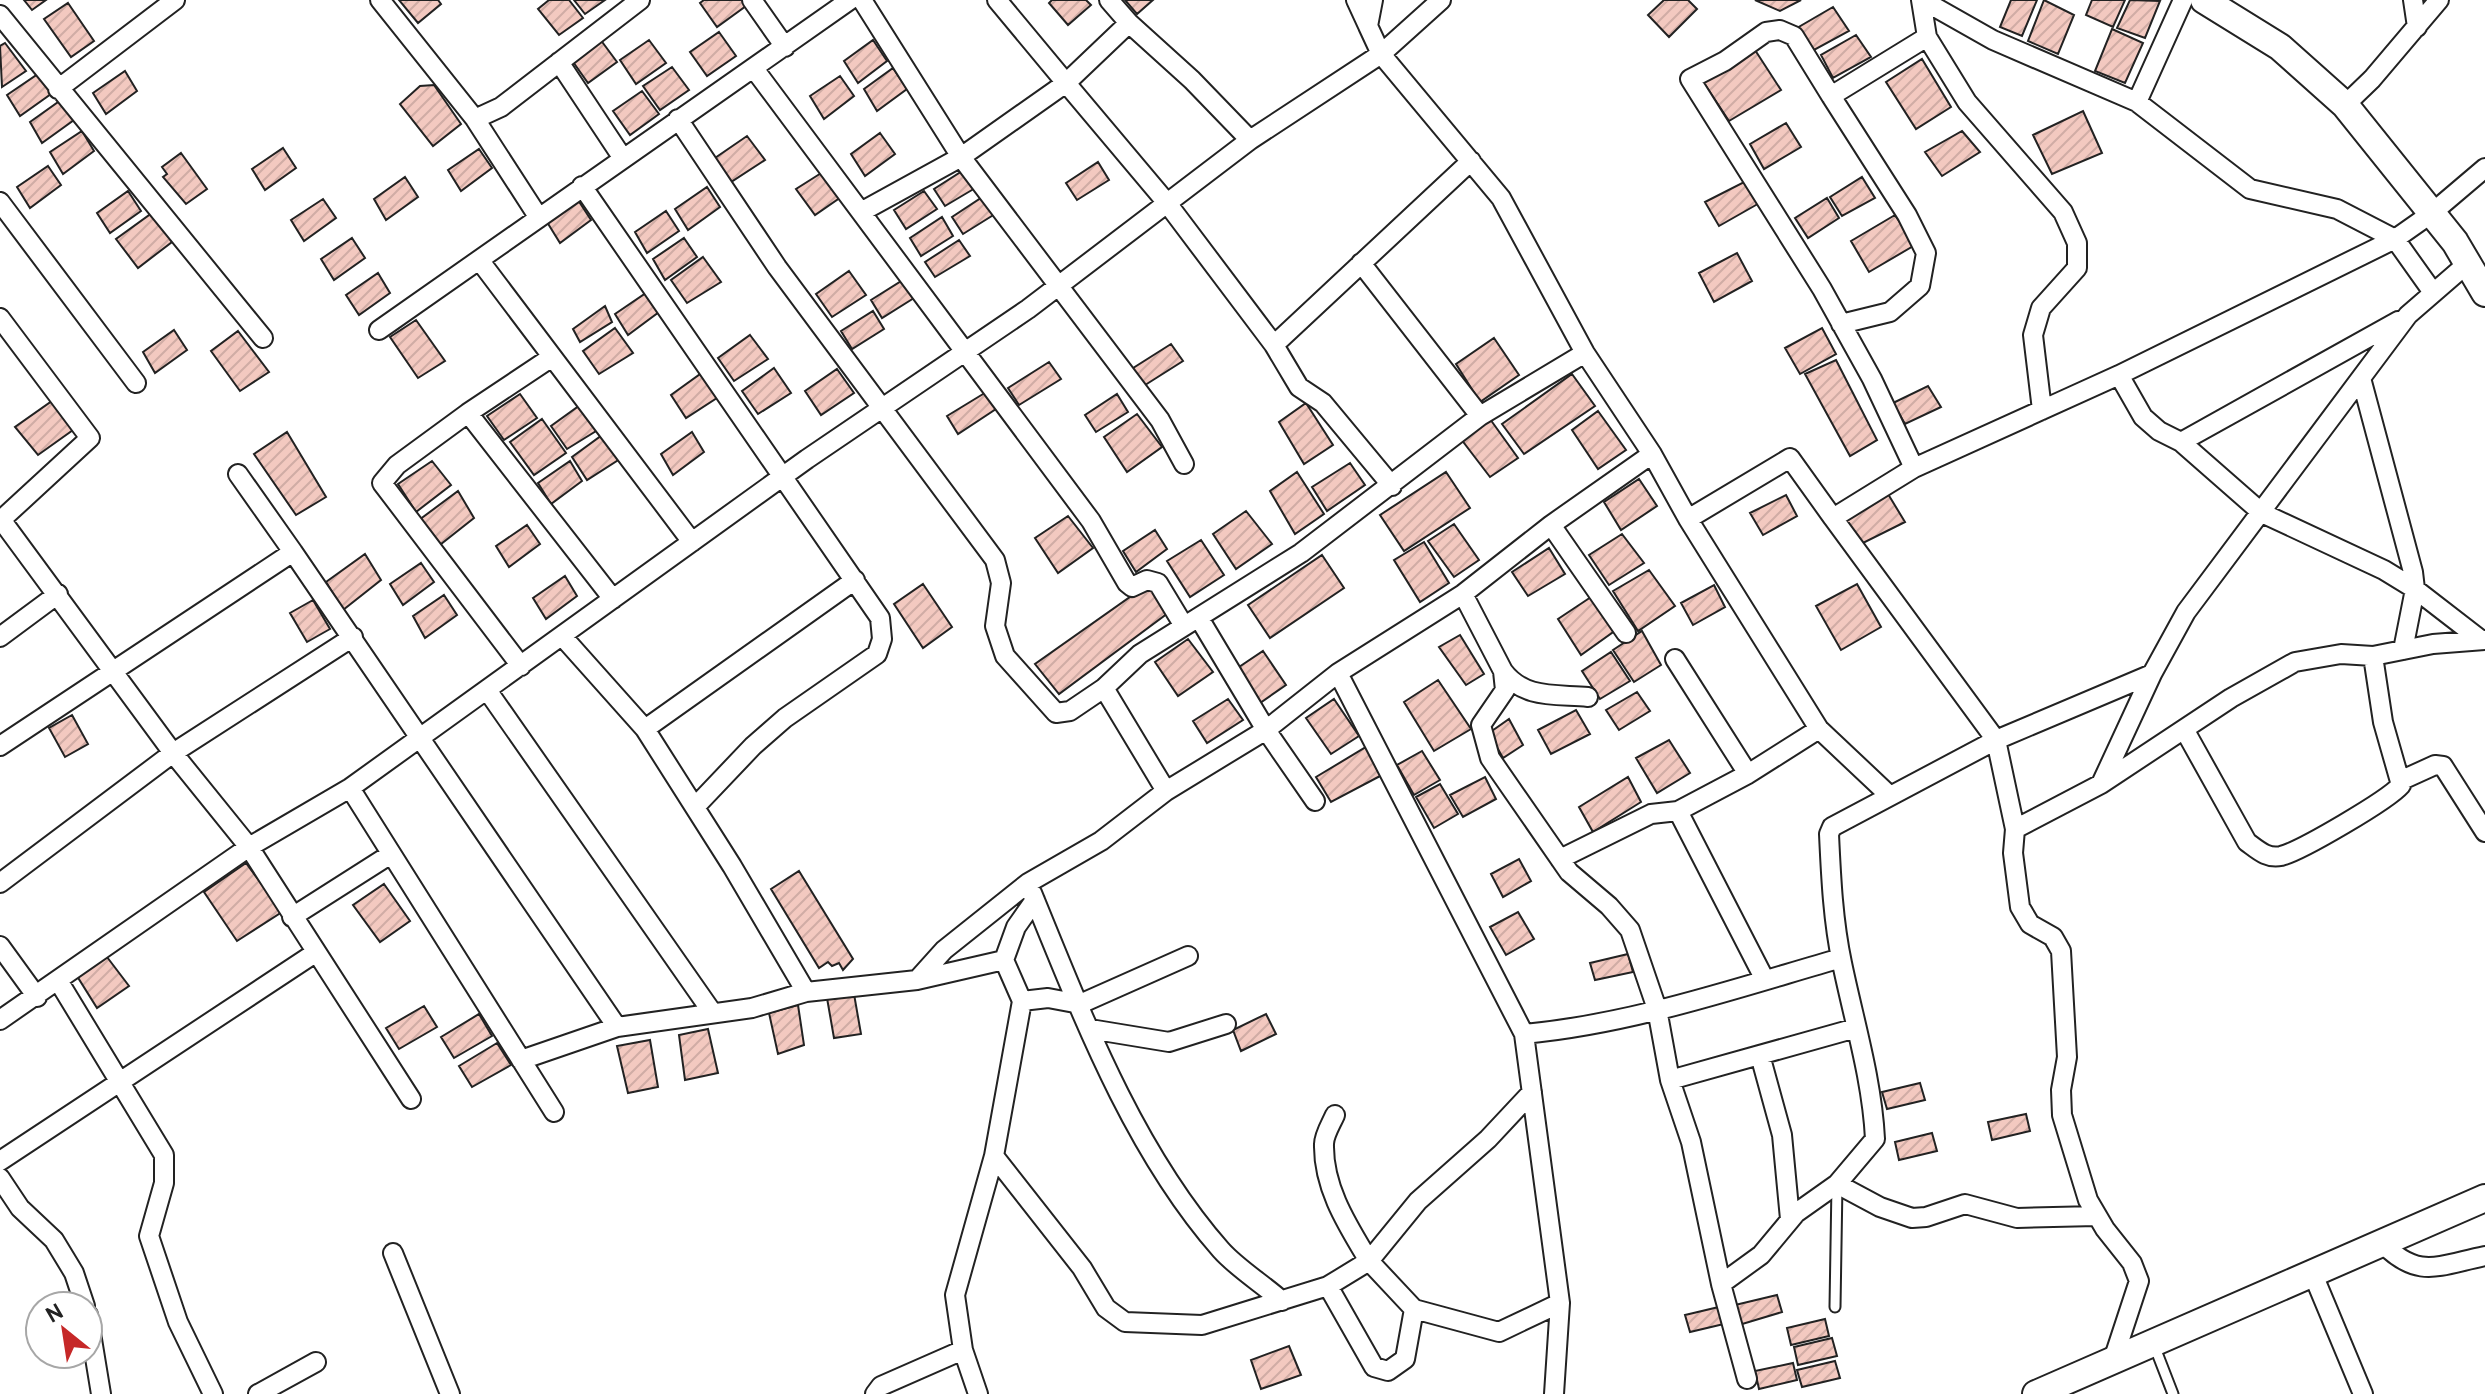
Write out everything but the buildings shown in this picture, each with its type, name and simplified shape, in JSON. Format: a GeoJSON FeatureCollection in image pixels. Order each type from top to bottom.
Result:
{"type":"FeatureCollection","features":[{"type":"Feature","properties":{"kind":"street"},"geometry":{"type":"LineString","coordinates":[[58,89],[175,0]]}},
{"type":"Feature","properties":{"kind":"street"},"geometry":{"type":"LineString","coordinates":[[380,0],[475,119],[539,218]]}},
{"type":"Feature","properties":{"kind":"street"},"geometry":{"type":"LineString","coordinates":[[475,119],[501,107],[640,0]]}},
{"type":"Feature","properties":{"kind":"street"},"geometry":{"type":"LineString","coordinates":[[752,0],[785,47]]}},
{"type":"Feature","properties":{"kind":"street"},"geometry":{"type":"LineString","coordinates":[[379,330],[622,157],[755,70],[850,0]]}},
{"type":"Feature","properties":{"kind":"street"},"geometry":{"type":"LineString","coordinates":[[862,0],[961,157],[1056,287],[1160,420],[1184,464]]}},
{"type":"Feature","properties":{"kind":"street"},"geometry":{"type":"LineString","coordinates":[[997,0],[1167,203],[1274,345],[1299,387],[1323,403],[1392,486]]}},
{"type":"Feature","properties":{"kind":"street"},"geometry":{"type":"LineString","coordinates":[[1109,0],[1250,140]]}},
{"type":"Feature","properties":{"kind":"street"},"geometry":{"type":"LineString","coordinates":[[1356,0],[1381,54],[1501,198],[1585,353],[1652,454],[1688,519],[1819,729],[1889,795]]}},
{"type":"Feature","properties":{"kind":"street"},"geometry":{"type":"LineString","coordinates":[[1368,26],[1373,0]]}},
{"type":"Feature","properties":{"kind":"street"},"geometry":{"type":"LineString","coordinates":[[2137,102],[2183,0]]}},
{"type":"Feature","properties":{"kind":"street"},"geometry":{"type":"LineString","coordinates":[[2204,0],[2280,47],[2345,105],[2432,213],[2485,293]]}},
{"type":"Feature","properties":{"kind":"street"},"geometry":{"type":"LineString","coordinates":[[2413,0],[2417,27]]}},
{"type":"Feature","properties":{"kind":"street"},"geometry":{"type":"LineString","coordinates":[[2345,105],[2372,79],[2439,0]]}},
{"type":"Feature","properties":{"kind":"street"},"geometry":{"type":"LineString","coordinates":[[1922,1],[1993,40],[2137,102],[2250,189],[2337,209],[2395,239],[2432,291]]}},
{"type":"Feature","properties":{"kind":"street"},"geometry":{"type":"LineString","coordinates":[[1922,1],[1927,37],[1967,102],[2063,212],[2077,243],[2077,268],[2041,308],[2033,335],[2042,410]]}},
{"type":"Feature","properties":{"kind":"street"},"geometry":{"type":"LineString","coordinates":[[0,1020],[59,982],[249,847],[350,788],[782,477],[1056,287],[1250,140],[1381,54],[1438,2]]}},
{"type":"Feature","properties":{"kind":"street"},"geometry":{"type":"LineString","coordinates":[[0,15],[263,338]]}},
{"type":"Feature","properties":{"kind":"street"},"geometry":{"type":"LineString","coordinates":[[861,212],[961,157],[1066,83],[1129,23]]}},
{"type":"Feature","properties":{"kind":"street"},"geometry":{"type":"LineString","coordinates":[[1841,324],[1890,312],[1920,286],[1926,253],[1907,215],[1794,36],[1780,30],[1766,32],[1725,61],[1690,79],[1841,324],[1914,468]]}},
{"type":"Feature","properties":{"kind":"street"},"geometry":{"type":"LineString","coordinates":[[1831,96],[1927,37]]}},
{"type":"Feature","properties":{"kind":"street"},"geometry":{"type":"LineString","coordinates":[[559,62],[622,157]]}},
{"type":"Feature","properties":{"kind":"street"},"geometry":{"type":"LineString","coordinates":[[755,70],[1091,521],[1127,583],[1132,587],[1147,580],[1158,583],[1192,622],[1315,801]]}},
{"type":"Feature","properties":{"kind":"street"},"geometry":{"type":"LineString","coordinates":[[678,119],[777,267],[995,560],[1001,583],[995,626],[1005,656],[1056,713],[1070,711],[1104,688],[1140,654],[1301,553],[1480,416],[1585,353]]}},
{"type":"Feature","properties":{"kind":"street"},"geometry":{"type":"LineString","coordinates":[[1274,345],[1471,161]]}},
{"type":"Feature","properties":{"kind":"street"},"geometry":{"type":"LineString","coordinates":[[1833,518],[1914,468],[2119,375],[2395,239],[2432,213],[2485,168]]}},
{"type":"Feature","properties":{"kind":"street"},"geometry":{"type":"LineString","coordinates":[[582,186],[880,618],[882,639],[877,654],[785,718],[753,746],[695,807]]}},
{"type":"Feature","properties":{"kind":"street"},"geometry":{"type":"LineString","coordinates":[[0,202],[136,383]]}},
{"type":"Feature","properties":{"kind":"street"},"geometry":{"type":"LineString","coordinates":[[480,261],[692,542]]}},
{"type":"Feature","properties":{"kind":"street"},"geometry":{"type":"LineString","coordinates":[[1361,263],[1480,416]]}},
{"type":"Feature","properties":{"kind":"street"},"geometry":{"type":"LineString","coordinates":[[2101,784],[2152,674],[2186,612],[2408,315],[2432,291],[2468,263]]}},
{"type":"Feature","properties":{"kind":"street"},"geometry":{"type":"LineString","coordinates":[[2181,442],[2408,315]]}},
{"type":"Feature","properties":{"kind":"street"},"geometry":{"type":"LineString","coordinates":[[0,318],[90,438],[0,519],[114,668],[173,753],[249,847],[411,1099]]}},
{"type":"Feature","properties":{"kind":"street"},"geometry":{"type":"LineString","coordinates":[[521,666],[382,483],[397,465],[552,357]]}},
{"type":"Feature","properties":{"kind":"street"},"geometry":{"type":"LineString","coordinates":[[2119,375],[2143,417],[2159,431],[2181,442],[2262,513],[2415,589],[2483,640]]}},
{"type":"Feature","properties":{"kind":"street"},"geometry":{"type":"LineString","coordinates":[[2361,378],[2415,589],[2403,650]]}},
{"type":"Feature","properties":{"kind":"street"},"geometry":{"type":"LineString","coordinates":[[468,413],[613,599]]}},
{"type":"Feature","properties":{"kind":"street"},"geometry":{"type":"LineString","coordinates":[[917,980],[944,950],[1032,891],[1166,791],[1266,730],[1338,673],[1463,594],[1551,525],[1652,454]]}},
{"type":"Feature","properties":{"kind":"street"},"geometry":{"type":"LineString","coordinates":[[1688,519],[1790,458],[1996,740],[2015,829],[2013,853],[2020,907],[2030,924],[2053,937],[2061,951],[2067,1057],[2060,1102],[2096,1216],[2132,1263],[2139,1281],[2113,1360]]}},
{"type":"Feature","properties":{"kind":"street"},"geometry":{"type":"LineString","coordinates":[[238,474],[353,637],[617,1027]]}},
{"type":"Feature","properties":{"kind":"street"},"geometry":{"type":"LineString","coordinates":[[1551,525],[1626,633]]}},
{"type":"Feature","properties":{"kind":"street"},"geometry":{"type":"LineString","coordinates":[[0,746],[293,552]]}},
{"type":"Feature","properties":{"kind":"street"},"geometry":{"type":"LineString","coordinates":[[645,729],[855,580]]}},
{"type":"Feature","properties":{"kind":"street"},"geometry":{"type":"LineString","coordinates":[[0,637],[58,594]]}},
{"type":"Feature","properties":{"kind":"street"},"geometry":{"type":"LineString","coordinates":[[1463,594],[1514,686],[1531,692],[1588,697]]}},
{"type":"Feature","properties":{"kind":"street"},"geometry":{"type":"LineString","coordinates":[[562,636],[645,729],[806,992]]}},
{"type":"Feature","properties":{"kind":"street"},"geometry":{"type":"LineString","coordinates":[[0,883],[173,753],[353,637]]}},
{"type":"Feature","properties":{"kind":"street"},"geometry":{"type":"LineString","coordinates":[[2015,829],[2101,784],[2295,662],[2341,654],[2373,656],[2483,640]]}},
{"type":"Feature","properties":{"kind":"street"},"geometry":{"type":"LineString","coordinates":[[2373,656],[2383,722],[2402,780]]}},
{"type":"Feature","properties":{"kind":"street"},"geometry":{"type":"LineString","coordinates":[[1675,659],[1748,774]]}},
{"type":"Feature","properties":{"kind":"street"},"geometry":{"type":"LineString","coordinates":[[1503,671],[1505,690],[1481,725],[1486,747],[1490,758],[1560,859],[1580,883],[1609,906],[1630,930],[1657,1009],[1670,1080],[1691,1142],[1721,1284],[1747,1379]]}},
{"type":"Feature","properties":{"kind":"street"},"geometry":{"type":"LineString","coordinates":[[1338,673],[1524,1034],[1560,1303],[1554,1394]]}},
{"type":"Feature","properties":{"kind":"street"},"geometry":{"type":"LineString","coordinates":[[1721,1284],[1761,1255],[1790,1219],[1837,1184],[1875,1139],[1873,1101],[1841,958],[1833,904],[1829,834],[1840,821],[1996,740],[2152,674]]}},
{"type":"Feature","properties":{"kind":"street"},"geometry":{"type":"LineString","coordinates":[[1104,688],[1166,791]]}},
{"type":"Feature","properties":{"kind":"street"},"geometry":{"type":"LineString","coordinates":[[487,690],[712,1012]]}},
{"type":"Feature","properties":{"kind":"street"},"geometry":{"type":"LineString","coordinates":[[1560,859],[1651,814],[1678,811],[1748,774],[1819,729]]}},
{"type":"Feature","properties":{"kind":"street"},"geometry":{"type":"LineString","coordinates":[[2184,729],[2247,842],[2264,855],[2280,856],[2305,845],[2397,790],[2402,780],[2435,765],[2443,766],[2485,832]]}},
{"type":"Feature","properties":{"kind":"street"},"geometry":{"type":"LineString","coordinates":[[350,788],[554,1112]]}},
{"type":"Feature","properties":{"kind":"street"},"geometry":{"type":"LineString","coordinates":[[1678,811],[1765,980]]}},
{"type":"Feature","properties":{"kind":"street"},"geometry":{"type":"LineString","coordinates":[[292,917],[391,854]]}},
{"type":"Feature","properties":{"kind":"street"},"geometry":{"type":"LineString","coordinates":[[978,1394],[963,1350],[955,1295],[994,1156],[1022,1001],[1004,960],[1032,891]]}},
{"type":"Feature","properties":{"kind":"street"},"geometry":{"type":"LineString","coordinates":[[1032,891],[1090,1029],[1165,1173],[1222,1251],[1282,1301]]}},
{"type":"Feature","properties":{"kind":"street"},"geometry":{"type":"LineString","coordinates":[[0,946],[37,997]]}},
{"type":"Feature","properties":{"kind":"street"},"geometry":{"type":"LineString","coordinates":[[0,1161],[315,953]]}},
{"type":"Feature","properties":{"kind":"street"},"geometry":{"type":"LineString","coordinates":[[1022,1001],[1048,998],[1080,1004],[1188,956]]}},
{"type":"Feature","properties":{"kind":"street"},"geometry":{"type":"LineString","coordinates":[[1524,1034],[1657,1009],[1841,958]]}},
{"type":"Feature","properties":{"kind":"street"},"geometry":{"type":"LineString","coordinates":[[521,1060],[617,1027],[752,1008],[806,992],[917,980],[1004,960]]}},
{"type":"Feature","properties":{"kind":"street"},"geometry":{"type":"LineString","coordinates":[[59,982],[121,1079],[164,1155],[164,1183],[149,1236],[178,1322],[213,1394]]}},
{"type":"Feature","properties":{"kind":"street"},"geometry":{"type":"LineString","coordinates":[[1090,1029],[1169,1042],[1226,1024]]}},
{"type":"Feature","properties":{"kind":"street"},"geometry":{"type":"LineString","coordinates":[[1670,1080],[1856,1028]]}},
{"type":"Feature","properties":{"kind":"street"},"geometry":{"type":"LineString","coordinates":[[1760,1055],[1782,1135],[1790,1219]]}},
{"type":"Feature","properties":{"kind":"street"},"geometry":{"type":"LineString","coordinates":[[994,1156],[1082,1268],[1106,1308],[1125,1322],[1202,1325],[1328,1286],[1369,1261],[1418,1201],[1488,1139],[1532,1092]]}},
{"type":"Feature","properties":{"kind":"street"},"geometry":{"type":"LineString","coordinates":[[1335,1115],[1323,1142],[1328,1176],[1340,1212],[1369,1261],[1414,1309],[1499,1332],[1560,1303]]}},
{"type":"Feature","properties":{"kind":"street"},"geometry":{"type":"LineString","coordinates":[[0,1178],[20,1208],[54,1240],[74,1273],[80,1290]]}},
{"type":"Feature","properties":{"kind":"street"},"geometry":{"type":"LineString","coordinates":[[1837,1184],[1880,1207],[1912,1218],[1926,1217],[1965,1204],[2017,1218],[2096,1216]]}},
{"type":"Feature","properties":{"kind":"street"},"geometry":{"type":"LineString","coordinates":[[2036,1394],[2485,1198]]}},
{"type":"Feature","properties":{"kind":"street"},"geometry":{"type":"LineString","coordinates":[[2381,1242],[2399,1261],[2415,1268],[2485,1256]]}},
{"type":"Feature","properties":{"kind":"street"},"geometry":{"type":"LineString","coordinates":[[393,1253],[450,1394]]}},
{"type":"Feature","properties":{"kind":"street"},"geometry":{"type":"LineString","coordinates":[[2312,1272],[2363,1394]]}},
{"type":"Feature","properties":{"kind":"street"},"geometry":{"type":"LineString","coordinates":[[1328,1286],[1374,1367],[1388,1371],[1405,1359],[1414,1309]]}},
{"type":"Feature","properties":{"kind":"street"},"geometry":{"type":"LineString","coordinates":[[875,1394],[881,1386],[963,1350]]}},
{"type":"Feature","properties":{"kind":"street"},"geometry":{"type":"LineString","coordinates":[[258,1394],[316,1362]]}},
{"type":"Feature","properties":{"kind":"street"},"geometry":{"type":"LineString","coordinates":[[97,1370],[101,1394]]}},
{"type":"Feature","properties":{"kind":"lane"},"geometry":{"type":"LineString","coordinates":[[1835,1307],[1837,1184]]}},
{"type":"Feature","properties":{"kind":"lane"},"geometry":{"type":"LineString","coordinates":[[2153,1342],[2173,1394]]}}]}
